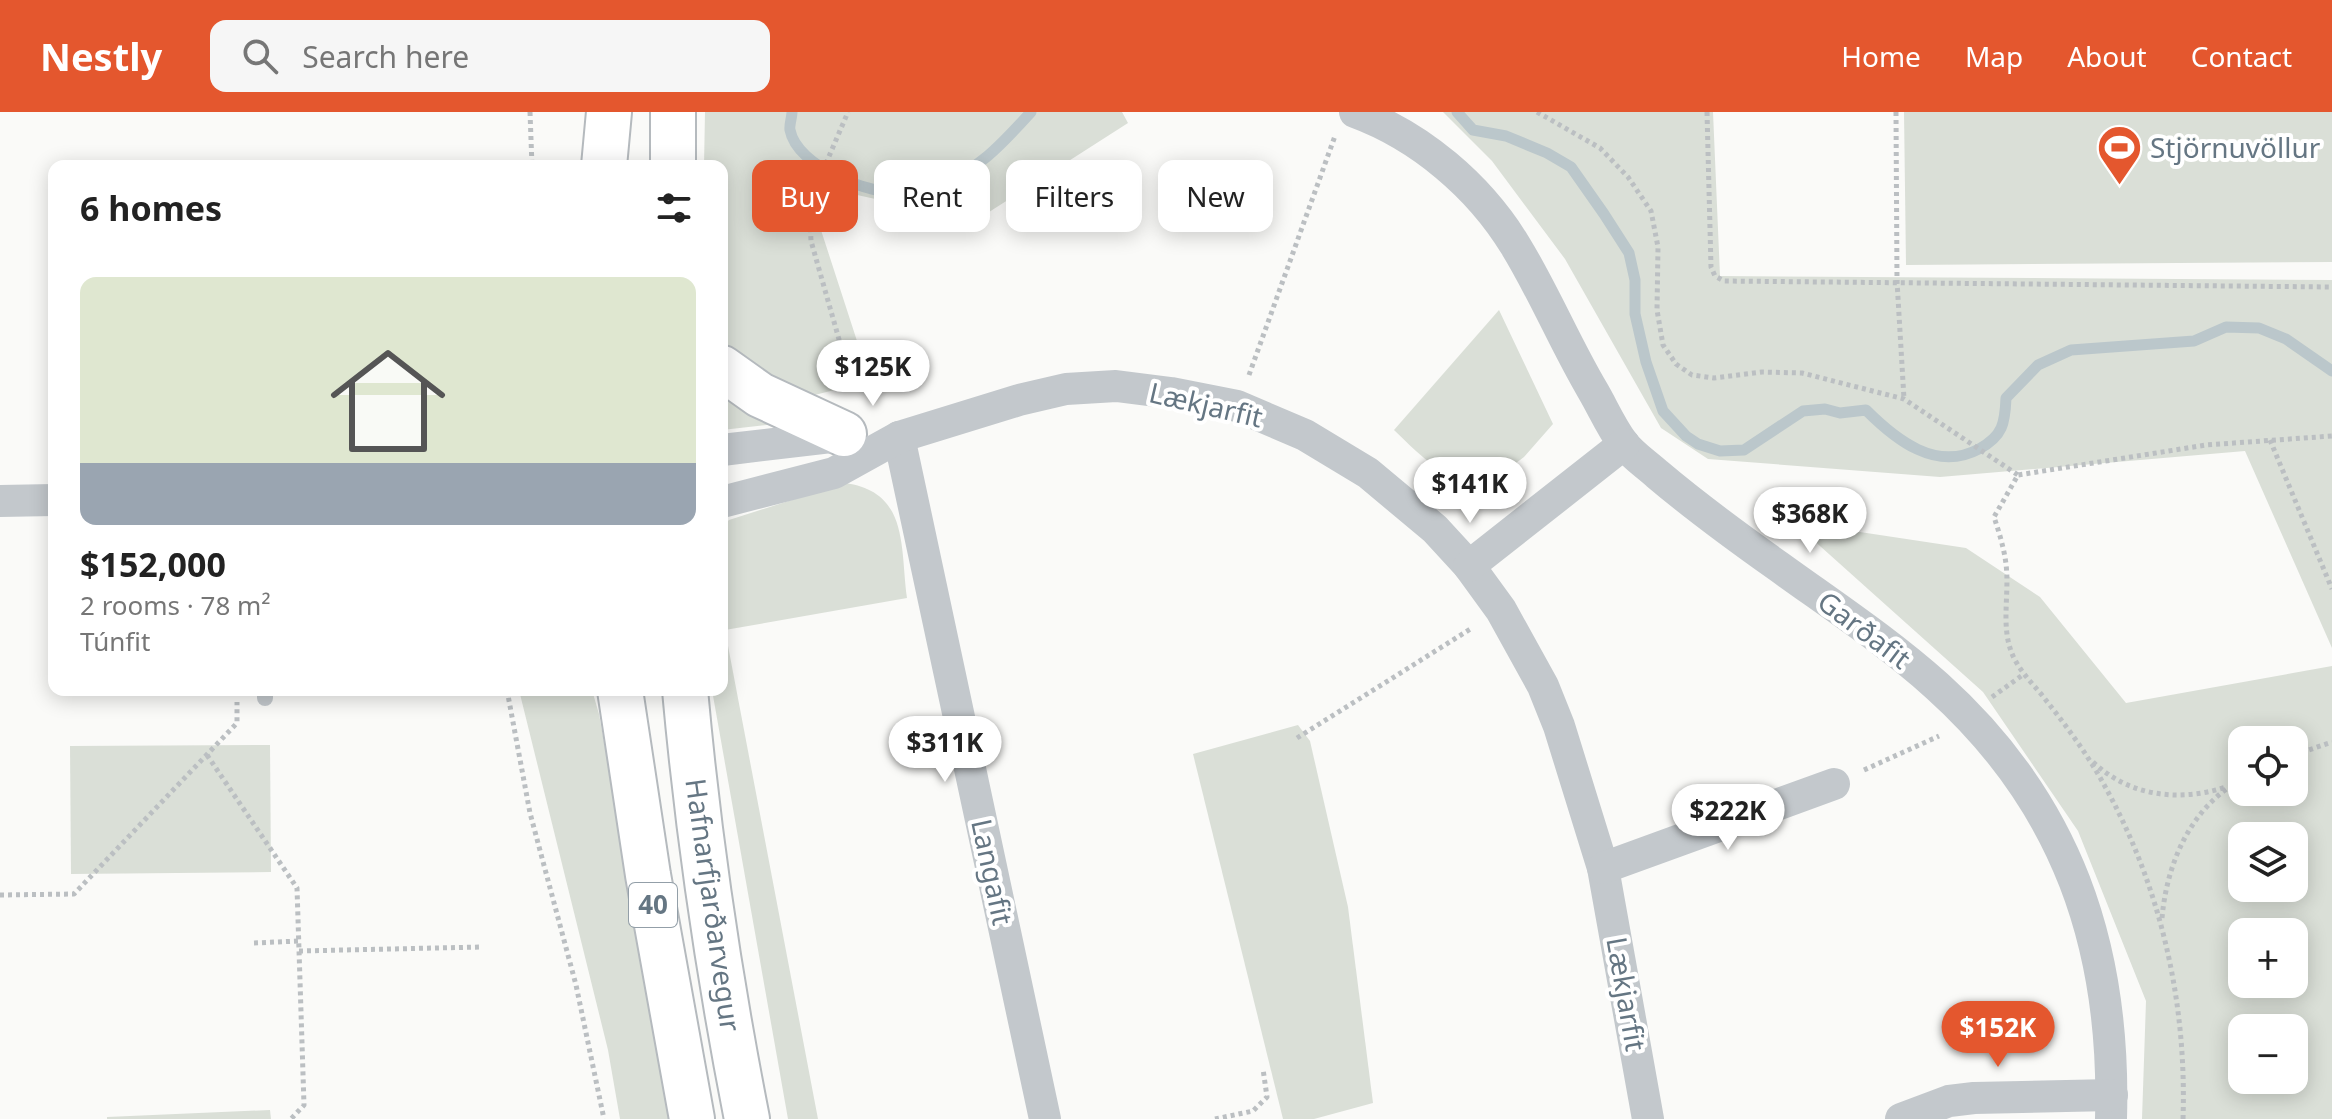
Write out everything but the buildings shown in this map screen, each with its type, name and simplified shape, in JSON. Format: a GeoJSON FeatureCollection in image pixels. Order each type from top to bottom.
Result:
{"type":"FeatureCollection","features":[{"type":"Feature","properties":{"kind":"main road"},"geometry":{"type":"LineString","coordinates":[[605,160],[609,112]]}},
{"type":"Feature","properties":{"kind":"main road"},"geometry":{"type":"LineString","coordinates":[[673,112],[673,160]]}},
{"type":"Feature","properties":{"kind":"main road"},"geometry":{"type":"LineString","coordinates":[[728,372],[760,395],[844,434]]}},
{"type":"Feature","properties":{"kind":"main road","name":"Hafnarfjarðarvegur"},"geometry":{"type":"LineString","coordinates":[[621,696],[648,875],[692,1119]]}},
{"type":"Feature","properties":{"kind":"main road","name":"Hafnarfjarðarvegur"},"geometry":{"type":"LineString","coordinates":[[686,696],[699,830],[747,1119]]}},
{"type":"Feature","properties":{"kind":"street","name":"Garðafit"},"geometry":{"type":"LineString","coordinates":[[1347,119],[1375,119],[1421,146],[1474,190],[1516,246],[1577,364],[1624,444],[1689,501],[1923,674],[1968,715],[2004,756],[2048,822],[2084,905],[2105,993],[2111,1107]]}},
{"type":"Feature","properties":{"kind":"street","name":"Lækjarfit"},"geometry":{"type":"LineString","coordinates":[[728,500],[834,473],[899,437],[1019,400],[1066,389],[1116,386],[1237,406],[1305,435],[1368,473],[1435,529],[1469,566],[1501,610],[1543,686],[1559,726],[1603,868],[1648,1119]]}},
{"type":"Feature","properties":{"kind":"street","name":"Lækjarfit"},"geometry":{"type":"LineString","coordinates":[[728,449],[844,434],[899,437]]}},
{"type":"Feature","properties":{"kind":"street","name":"Langafit"},"geometry":{"type":"LineString","coordinates":[[899,437],[1045,1119]]}},
{"type":"Feature","properties":{"kind":"street"},"geometry":{"type":"LineString","coordinates":[[1469,566],[1624,444]]}},
{"type":"Feature","properties":{"kind":"street"},"geometry":{"type":"LineString","coordinates":[[0,501],[48,500]]}},
{"type":"Feature","properties":{"kind":"street"},"geometry":{"type":"LineString","coordinates":[[1603,868],[1834,784]]}},
{"type":"Feature","properties":{"kind":"street"},"geometry":{"type":"LineString","coordinates":[[1901,1119],[1949,1101],[1974,1098],[2111,1107]]}},
{"type":"Feature","properties":{"kind":"path"},"geometry":{"type":"LineString","coordinates":[[530,112],[532,160]]}},
{"type":"Feature","properties":{"kind":"path"},"geometry":{"type":"LineString","coordinates":[[848,112],[809,203],[811,241],[848,371]]}},
{"type":"Feature","properties":{"kind":"path"},"geometry":{"type":"LineString","coordinates":[[1537,112],[1600,148],[1628,177],[1651,211],[1658,247],[1657,310],[1663,345],[1676,364],[1692,375],[1714,378],[1762,372],[1802,373],[1904,399],[2018,475],[2206,445],[2332,436]]}},
{"type":"Feature","properties":{"kind":"path"},"geometry":{"type":"LineString","coordinates":[[1707,112],[1711,267],[1715,276],[1724,281],[2332,287]]}},
{"type":"Feature","properties":{"kind":"path"},"geometry":{"type":"LineString","coordinates":[[1896,112],[1897,281],[1904,399]]}},
{"type":"Feature","properties":{"kind":"path"},"geometry":{"type":"LineString","coordinates":[[1237,406],[1347,119]]}},
{"type":"Feature","properties":{"kind":"path"},"geometry":{"type":"LineString","coordinates":[[2270,440],[2332,589]]}},
{"type":"Feature","properties":{"kind":"path"},"geometry":{"type":"LineString","coordinates":[[2018,475],[1994,517],[2006,563],[2005,627],[2009,646],[2024,674],[2085,754],[2123,821],[2144,871],[2161,923],[2173,976],[2181,1029],[2183,1119]]}},
{"type":"Feature","properties":{"kind":"path"},"geometry":{"type":"LineString","coordinates":[[1297,738],[1501,610]]}},
{"type":"Feature","properties":{"kind":"path"},"geometry":{"type":"LineString","coordinates":[[0,895],[74,894],[237,723],[237,696]]}},
{"type":"Feature","properties":{"kind":"path"},"geometry":{"type":"LineString","coordinates":[[508,696],[530,813],[576,985],[604,1119]]}},
{"type":"Feature","properties":{"kind":"path"},"geometry":{"type":"LineString","coordinates":[[2308,750],[2332,742]]}},
{"type":"Feature","properties":{"kind":"path"},"geometry":{"type":"LineString","coordinates":[[2085,754],[2118,781],[2159,794],[2183,796],[2228,787]]}},
{"type":"Feature","properties":{"kind":"path"},"geometry":{"type":"LineString","coordinates":[[207,755],[297,888],[304,1105],[291,1119]]}},
{"type":"Feature","properties":{"kind":"path"},"geometry":{"type":"LineString","coordinates":[[2161,923],[2171,867],[2183,841],[2204,811],[2228,788]]}},
{"type":"Feature","properties":{"kind":"path"},"geometry":{"type":"LineString","coordinates":[[254,943],[299,941]]}},
{"type":"Feature","properties":{"kind":"path"},"geometry":{"type":"LineString","coordinates":[[299,951],[481,947]]}},
{"type":"Feature","properties":{"kind":"path"},"geometry":{"type":"LineString","coordinates":[[1215,1119],[1253,1111],[1267,1097],[1263,1069]]}},
{"type":"Feature","properties":{"kind":"shaded area"},"geometry":{"type":"Polygon","coordinates":[[[705,112],[1122,112],[1128,123],[1070,160],[1006,160],[1006,201],[990,211],[990,160],[874,160],[874,199],[858,195],[858,160],[752,160],[752,232],[822,232],[870,381],[779,404],[728,357],[728,160],[704,160],[705,112]]]}},
{"type":"Feature","properties":{"kind":"shaded area"},"geometry":{"type":"Polygon","coordinates":[[[1443,112],[1713,112],[1720,276],[2332,280],[2332,648],[2245,451],[1940,477],[1708,459],[1661,428],[1565,259],[1492,161],[1443,112]]]}},
{"type":"Feature","properties":{"kind":"shaded area","name":"Stjörnuvöllur"},"geometry":{"type":"Polygon","coordinates":[[[1904,112],[2332,112],[2332,262],[1906,265],[1904,112]]]}},
{"type":"Feature","properties":{"kind":"shaded area"},"geometry":{"type":"Polygon","coordinates":[[[1499,310],[1553,424],[1524,457],[1487,485],[1447,474],[1425,459],[1394,430],[1499,310]]]}},
{"type":"Feature","properties":{"kind":"shaded area"},"geometry":{"type":"Polygon","coordinates":[[[728,392],[776,424],[728,429],[728,392]]]}},
{"type":"Feature","properties":{"kind":"shaded area"},"geometry":{"type":"Polygon","coordinates":[[[845,483],[866,488],[881,497],[897,524],[907,598],[728,629],[729,520],[845,483]]]}},
{"type":"Feature","properties":{"kind":"shaded area"},"geometry":{"type":"Polygon","coordinates":[[[1801,529],[1840,529],[1966,548],[2040,597],[2126,703],[2332,666],[2332,1119],[2142,1119],[2146,1001],[2078,831],[1983,692],[1801,529]]]}},
{"type":"Feature","properties":{"kind":"shaded area"},"geometry":{"type":"Polygon","coordinates":[[[728,646],[818,1119],[788,1119],[713,696],[728,696],[728,646]]]}},
{"type":"Feature","properties":{"kind":"shaded area"},"geometry":{"type":"Polygon","coordinates":[[[520,696],[594,696],[672,1119],[620,1119],[608,1050],[520,696]]]}},
{"type":"Feature","properties":{"kind":"shaded area"},"geometry":{"type":"Polygon","coordinates":[[[1298,725],[1310,741],[1348,907],[1373,1103],[1314,1119],[1283,1119],[1193,754],[1298,725]]]}},
{"type":"Feature","properties":{"kind":"shaded area"},"geometry":{"type":"Polygon","coordinates":[[[270,745],[271,872],[71,874],[70,746],[270,745]]]}},
{"type":"Feature","properties":{"kind":"shaded area"},"geometry":{"type":"Polygon","coordinates":[[[270,1110],[271,1119],[107,1119],[107,1117],[270,1110]]]}},
{"type":"Feature","properties":{"kind":"waterway"},"geometry":{"type":"LineString","coordinates":[[792,112],[790,128],[796,143],[820,167],[855,184],[903,193],[934,187],[963,174],[999,146],[1031,112]]}},
{"type":"Feature","properties":{"kind":"waterway"},"geometry":{"type":"LineString","coordinates":[[1457,112],[1473,130],[1506,136],[1571,167],[1629,253],[1635,280],[1635,314],[1646,362],[1663,411],[1686,436],[1698,444],[1720,451],[1744,450],[1803,411],[1825,409],[1840,413],[1866,410],[1890,432],[1918,449],[1932,455],[1963,455],[1979,449],[1998,434],[2006,398],[2038,365],[2071,350],[2194,341],[2226,327],[2259,328],[2286,339],[2332,371]]}},
{"type":"Feature","properties":{"kind":"place","name":"Stjörnuvöllur"},"geometry":{"type":"Point","coordinates":[2119,187]}}]}
